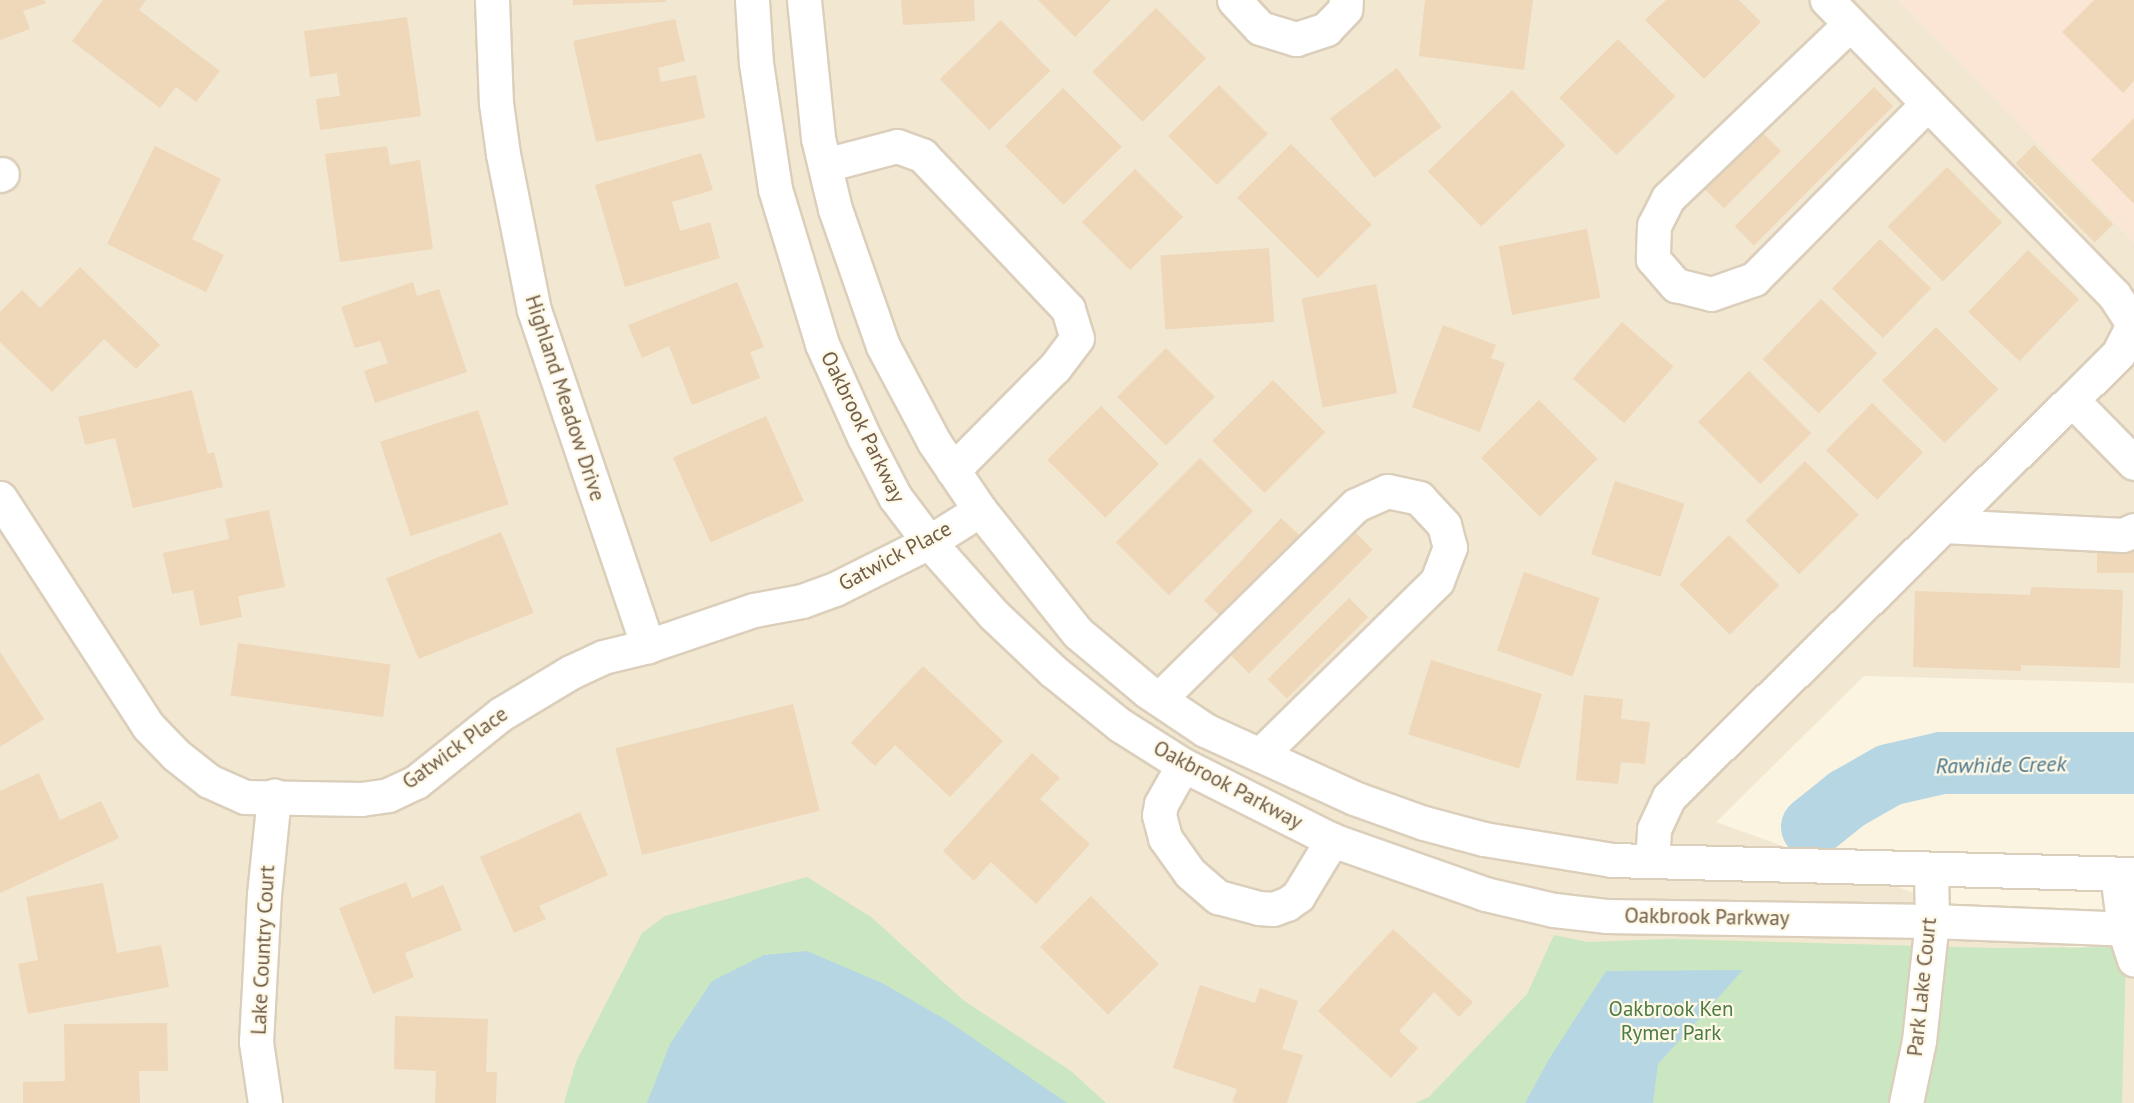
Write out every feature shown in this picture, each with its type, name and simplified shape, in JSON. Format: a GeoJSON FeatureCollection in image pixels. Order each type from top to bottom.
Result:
{"type":"FeatureCollection","features":[{"type":"Feature","properties":{"kind":"street","name":"Highland Meadow Drive"},"geometry":{"type":"LineString","coordinates":[[492,0],[496,103],[503,154],[534,310],[648,646]]}},
{"type":"Feature","properties":{"kind":"street","name":"Oakbrook Parkway"},"geometry":{"type":"LineString","coordinates":[[752,0],[756,63],[775,189],[822,344],[864,437],[895,497],[929,542],[994,615],[1053,671],[1120,725],[1183,765],[1332,840],[1485,894],[1554,910],[1606,916],[1932,921],[2131,939]]}},
{"type":"Feature","properties":{"kind":"street","name":"Oakbrook Parkway"},"geometry":{"type":"LineString","coordinates":[[804,0],[818,138],[835,209],[883,346],[934,441],[980,510],[1078,633],[1159,699],[1205,730],[1354,798],[1424,823],[1495,841],[1612,860],[2125,874]]}},
{"type":"Feature","properties":{"kind":"street"},"geometry":{"type":"LineString","coordinates":[[1234,0],[1260,28],[1296,39],[1326,29],[1345,9],[1346,0]]}},
{"type":"Feature","properties":{"kind":"street"},"geometry":{"type":"LineString","coordinates":[[1652,860],[1654,829],[1669,797],[2118,354],[2133,324],[2114,295],[1827,0]]}},
{"type":"Feature","properties":{"kind":"street"},"geometry":{"type":"LineString","coordinates":[[1850,24],[1668,198],[1654,225],[1653,259],[1676,285],[1711,294],[1754,279],[1928,103]]}},
{"type":"Feature","properties":{"kind":"street"},"geometry":{"type":"LineString","coordinates":[[825,165],[897,146],[922,155],[1068,309],[1077,338],[1054,368],[953,470]]}},
{"type":"Feature","properties":{"kind":"street"},"geometry":{"type":"LineString","coordinates":[[2072,400],[2134,463]]}},
{"type":"Feature","properties":{"kind":"street"},"geometry":{"type":"LineString","coordinates":[[1159,699],[1356,505],[1387,490],[1419,498],[1444,525],[1450,547],[1437,581],[1260,755]]}},
{"type":"Feature","properties":{"kind":"street","name":"Gatwick Place"},"geometry":{"type":"LineString","coordinates":[[0,498],[148,726],[176,755],[209,780],[245,797],[361,800],[388,795],[416,782],[501,714],[536,691],[603,657],[648,646],[754,610],[802,601],[824,593],[929,542],[980,510]]}},
{"type":"Feature","properties":{"kind":"street"},"geometry":{"type":"LineString","coordinates":[[1944,526],[2123,535],[2134,530]]}},
{"type":"Feature","properties":{"kind":"street"},"geometry":{"type":"LineString","coordinates":[[1183,765],[1161,804],[1159,815],[1165,838],[1190,873],[1218,897],[1259,908],[1273,909],[1287,904],[1298,896],[1332,840]]}},
{"type":"Feature","properties":{"kind":"street","name":"Lake Country Court"},"geometry":{"type":"LineString","coordinates":[[265,1103],[256,1042],[264,895],[274,796]]}},
{"type":"Feature","properties":{"kind":"street","name":"Park Lake Court"},"geometry":{"type":"LineString","coordinates":[[1906,1103],[1919,1041],[1932,921],[1930,870]]}},
{"type":"Feature","properties":{"kind":"street"},"geometry":{"type":"LineString","coordinates":[[2125,874],[2131,939]]}},
{"type":"Feature","properties":{"kind":"shaded area"},"geometry":{"type":"Polygon","coordinates":[[[0,0],[1899,0],[2134,242],[2134,683],[1864,676],[1716,822],[2113,964],[2134,964],[2134,1103],[0,1103],[0,0]]]}},
{"type":"Feature","properties":{"kind":"shaded area"},"geometry":{"type":"Polygon","coordinates":[[[1899,0],[2134,0],[2134,242],[1899,0]]]}},
{"type":"Feature","properties":{"kind":"green space"},"geometry":{"type":"Polygon","coordinates":[[[807,877],[871,917],[963,1000],[1071,1071],[1106,1103],[564,1103],[576,1062],[642,933],[665,916],[807,877]]]}},
{"type":"Feature","properties":{"kind":"green space","name":"Oakbrook Ken Rymer Park"},"geometry":{"type":"Polygon","coordinates":[[[1554,935],[1588,942],[1670,939],[1994,948],[2115,947],[2126,956],[2122,1103],[1415,1103],[1429,1097],[1527,994],[1554,935]]]}},
{"type":"Feature","properties":{"kind":"water"},"geometry":{"type":"Polygon","coordinates":[[[807,951],[882,983],[948,1021],[1067,1103],[647,1103],[670,1044],[712,981],[764,955],[807,951]]]}},
{"type":"Feature","properties":{"kind":"water"},"geometry":{"type":"Polygon","coordinates":[[[1743,970],[1658,1064],[1653,1103],[1525,1103],[1549,1059],[1606,971],[1743,970]]]}},
{"type":"Feature","properties":{"kind":"building"},"geometry":{"type":"Polygon","coordinates":[[[0,0],[44,0],[46,3],[23,11],[30,29],[0,40],[0,0]]]}},
{"type":"Feature","properties":{"kind":"building"},"geometry":{"type":"Polygon","coordinates":[[[103,0],[146,0],[139,10],[220,71],[196,102],[176,87],[160,108],[72,41],[103,0]]]}},
{"type":"Feature","properties":{"kind":"building"},"geometry":{"type":"Polygon","coordinates":[[[573,0],[666,0],[666,2],[573,5],[573,0]]]}},
{"type":"Feature","properties":{"kind":"building"},"geometry":{"type":"Polygon","coordinates":[[[901,0],[974,0],[975,21],[903,25],[901,0]]]}},
{"type":"Feature","properties":{"kind":"building"},"geometry":{"type":"Polygon","coordinates":[[[1038,0],[1111,0],[1075,37],[1038,0]]]}},
{"type":"Feature","properties":{"kind":"building"},"geometry":{"type":"Polygon","coordinates":[[[1425,0],[1533,0],[1524,70],[1419,56],[1425,0]]]}},
{"type":"Feature","properties":{"kind":"building"},"geometry":{"type":"Polygon","coordinates":[[[1666,0],[1739,0],[1761,22],[1704,79],[1645,20],[1666,0]]]}},
{"type":"Feature","properties":{"kind":"building"},"geometry":{"type":"Polygon","coordinates":[[[2094,0],[2134,0],[2134,81],[2123,93],[2062,32],[2094,0]]]}},
{"type":"Feature","properties":{"kind":"building"},"geometry":{"type":"Polygon","coordinates":[[[1156,8],[1206,58],[1143,122],[1092,72],[1156,8]]]}},
{"type":"Feature","properties":{"kind":"building"},"geometry":{"type":"Polygon","coordinates":[[[407,17],[421,116],[320,130],[316,99],[340,96],[337,73],[310,77],[304,31],[407,17]]]}},
{"type":"Feature","properties":{"kind":"building"},"geometry":{"type":"Polygon","coordinates":[[[675,19],[685,61],[658,68],[661,82],[696,75],[705,118],[596,142],[573,41],[675,19]]]}},
{"type":"Feature","properties":{"kind":"building"},"geometry":{"type":"Polygon","coordinates":[[[1001,20],[1050,71],[989,130],[940,79],[1001,20]]]}},
{"type":"Feature","properties":{"kind":"building"},"geometry":{"type":"Polygon","coordinates":[[[1618,39],[1675,96],[1617,155],[1559,98],[1618,39]]]}},
{"type":"Feature","properties":{"kind":"building"},"geometry":{"type":"Polygon","coordinates":[[[1397,68],[1442,127],[1374,178],[1330,119],[1397,68]]]}},
{"type":"Feature","properties":{"kind":"building"},"geometry":{"type":"Polygon","coordinates":[[[1219,85],[1268,134],[1217,185],[1168,136],[1219,85]]]}},
{"type":"Feature","properties":{"kind":"building"},"geometry":{"type":"Polygon","coordinates":[[[1874,87],[1893,106],[1754,245],[1735,226],[1874,87]]]}},
{"type":"Feature","properties":{"kind":"building"},"geometry":{"type":"Polygon","coordinates":[[[1063,88],[1122,147],[1064,205],[1005,146],[1063,88]]]}},
{"type":"Feature","properties":{"kind":"building"},"geometry":{"type":"Polygon","coordinates":[[[1512,90],[1565,145],[1481,227],[1428,171],[1512,90]]]}},
{"type":"Feature","properties":{"kind":"building"},"geometry":{"type":"Polygon","coordinates":[[[2134,118],[2134,204],[2091,160],[2134,118]]]}},
{"type":"Feature","properties":{"kind":"building"},"geometry":{"type":"Polygon","coordinates":[[[1762,132],[1781,151],[1724,208],[1705,189],[1762,132]]]}},
{"type":"Feature","properties":{"kind":"building"},"geometry":{"type":"Polygon","coordinates":[[[1291,144],[1372,225],[1318,278],[1237,198],[1291,144]]]}},
{"type":"Feature","properties":{"kind":"building"},"geometry":{"type":"Polygon","coordinates":[[[2034,145],[2113,224],[2095,243],[2016,163],[2034,145]]]}},
{"type":"Feature","properties":{"kind":"building"},"geometry":{"type":"Polygon","coordinates":[[[155,146],[221,179],[192,239],[224,255],[206,292],[107,244],[155,146]]]}},
{"type":"Feature","properties":{"kind":"building"},"geometry":{"type":"Polygon","coordinates":[[[387,146],[390,165],[420,160],[433,249],[340,262],[325,154],[387,146]]]}},
{"type":"Feature","properties":{"kind":"building"},"geometry":{"type":"Polygon","coordinates":[[[701,153],[713,190],[672,202],[680,231],[710,222],[720,258],[625,287],[595,185],[701,153]]]}},
{"type":"Feature","properties":{"kind":"building"},"geometry":{"type":"Polygon","coordinates":[[[1947,167],[2002,222],[1943,282],[1888,226],[1947,167]]]}},
{"type":"Feature","properties":{"kind":"building"},"geometry":{"type":"Polygon","coordinates":[[[1135,169],[1183,217],[1130,270],[1082,222],[1135,169]]]}},
{"type":"Feature","properties":{"kind":"building"},"geometry":{"type":"Polygon","coordinates":[[[1587,229],[1600,298],[1512,315],[1499,246],[1587,229]]]}},
{"type":"Feature","properties":{"kind":"building"},"geometry":{"type":"Polygon","coordinates":[[[1880,239],[1931,288],[1883,338],[1832,289],[1880,239]]]}},
{"type":"Feature","properties":{"kind":"building"},"geometry":{"type":"Polygon","coordinates":[[[1269,248],[1274,322],[1165,329],[1160,256],[1269,248]]]}},
{"type":"Feature","properties":{"kind":"building"},"geometry":{"type":"Polygon","coordinates":[[[2028,250],[2079,299],[2019,361],[1968,312],[2028,250]]]}},
{"type":"Feature","properties":{"kind":"building"},"geometry":{"type":"Polygon","coordinates":[[[80,267],[160,345],[136,369],[104,339],[52,392],[0,342],[0,312],[22,290],[40,308],[80,267]]]}},
{"type":"Feature","properties":{"kind":"building"},"geometry":{"type":"Polygon","coordinates":[[[413,282],[417,296],[439,289],[467,372],[375,403],[364,371],[388,363],[380,341],[355,348],[341,307],[413,282]]]}},
{"type":"Feature","properties":{"kind":"building"},"geometry":{"type":"Polygon","coordinates":[[[737,282],[764,347],[750,352],[760,378],[692,405],[669,346],[642,358],[628,325],[737,282]]]}},
{"type":"Feature","properties":{"kind":"building"},"geometry":{"type":"Polygon","coordinates":[[[1376,284],[1397,393],[1323,407],[1301,299],[1376,284]]]}},
{"type":"Feature","properties":{"kind":"building"},"geometry":{"type":"Polygon","coordinates":[[[1821,299],[1877,353],[1819,414],[1763,359],[1821,299]]]}},
{"type":"Feature","properties":{"kind":"building"},"geometry":{"type":"Polygon","coordinates":[[[1622,322],[1673,367],[1624,423],[1573,379],[1622,322]]]}},
{"type":"Feature","properties":{"kind":"building"},"geometry":{"type":"Polygon","coordinates":[[[1443,325],[1496,345],[1491,358],[1505,363],[1480,432],[1412,407],[1443,325]]]}},
{"type":"Feature","properties":{"kind":"building"},"geometry":{"type":"Polygon","coordinates":[[[1936,327],[1998,389],[1944,443],[1882,381],[1936,327]]]}},
{"type":"Feature","properties":{"kind":"building"},"geometry":{"type":"Polygon","coordinates":[[[1166,348],[1215,397],[1166,446],[1117,397],[1166,348]]]}},
{"type":"Feature","properties":{"kind":"building"},"geometry":{"type":"Polygon","coordinates":[[[1749,371],[1811,433],[1760,484],[1698,422],[1749,371]]]}},
{"type":"Feature","properties":{"kind":"building"},"geometry":{"type":"Polygon","coordinates":[[[1273,380],[1325,432],[1265,493],[1212,441],[1273,380]]]}},
{"type":"Feature","properties":{"kind":"building"},"geometry":{"type":"Polygon","coordinates":[[[192,390],[208,454],[214,452],[223,487],[133,508],[115,438],[85,445],[78,417],[192,390]]]}},
{"type":"Feature","properties":{"kind":"building"},"geometry":{"type":"Polygon","coordinates":[[[1539,400],[1598,459],[1540,517],[1481,458],[1539,400]]]}},
{"type":"Feature","properties":{"kind":"building"},"geometry":{"type":"Polygon","coordinates":[[[1872,403],[1923,452],[1877,500],[1826,450],[1872,403]]]}},
{"type":"Feature","properties":{"kind":"building"},"geometry":{"type":"Polygon","coordinates":[[[1101,406],[1159,464],[1105,518],[1047,460],[1101,406]]]}},
{"type":"Feature","properties":{"kind":"building"},"geometry":{"type":"Polygon","coordinates":[[[478,410],[509,504],[411,536],[380,442],[478,410]]]}},
{"type":"Feature","properties":{"kind":"building"},"geometry":{"type":"Polygon","coordinates":[[[766,416],[804,501],[711,542],[673,457],[766,416]]]}},
{"type":"Feature","properties":{"kind":"building"},"geometry":{"type":"Polygon","coordinates":[[[1200,458],[1253,511],[1169,595],[1116,542],[1200,458]]]}},
{"type":"Feature","properties":{"kind":"building"},"geometry":{"type":"Polygon","coordinates":[[[1805,461],[1859,515],[1799,574],[1746,520],[1805,461]]]}},
{"type":"Feature","properties":{"kind":"building"},"geometry":{"type":"Polygon","coordinates":[[[1615,481],[1684,504],[1661,577],[1591,554],[1615,481]]]}},
{"type":"Feature","properties":{"kind":"building"},"geometry":{"type":"Polygon","coordinates":[[[269,510],[285,587],[238,596],[242,617],[200,626],[193,590],[172,594],[163,553],[229,539],[225,519],[269,510]]]}},
{"type":"Feature","properties":{"kind":"building"},"geometry":{"type":"Polygon","coordinates":[[[1281,518],[1300,536],[1223,618],[1204,601],[1281,518]]]}},
{"type":"Feature","properties":{"kind":"building"},"geometry":{"type":"Polygon","coordinates":[[[1353,530],[1373,550],[1249,674],[1229,654],[1353,530]]]}},
{"type":"Feature","properties":{"kind":"building"},"geometry":{"type":"Polygon","coordinates":[[[501,532],[534,613],[419,659],[386,578],[501,532]]]}},
{"type":"Feature","properties":{"kind":"building"},"geometry":{"type":"Polygon","coordinates":[[[1729,535],[1779,585],[1730,635],[1680,584],[1729,535]]]}},
{"type":"Feature","properties":{"kind":"building"},"geometry":{"type":"Polygon","coordinates":[[[2097,548],[2134,548],[2134,573],[2097,573],[2097,548]]]}},
{"type":"Feature","properties":{"kind":"building"},"geometry":{"type":"Polygon","coordinates":[[[1524,572],[1600,598],[1573,677],[1497,650],[1524,572]]]}},
{"type":"Feature","properties":{"kind":"building"},"geometry":{"type":"Polygon","coordinates":[[[2031,587],[2123,590],[2120,668],[2021,665],[2021,671],[1913,667],[1915,591],[2030,595],[2031,587]]]}},
{"type":"Feature","properties":{"kind":"building"},"geometry":{"type":"Polygon","coordinates":[[[1349,598],[1368,617],[1287,698],[1268,679],[1349,598]]]}},
{"type":"Feature","properties":{"kind":"building"},"geometry":{"type":"Polygon","coordinates":[[[238,643],[391,664],[383,717],[231,695],[238,643]]]}},
{"type":"Feature","properties":{"kind":"building"},"geometry":{"type":"Polygon","coordinates":[[[0,652],[44,719],[0,747],[0,652]]]}},
{"type":"Feature","properties":{"kind":"building"},"geometry":{"type":"Polygon","coordinates":[[[1431,660],[1542,694],[1519,769],[1408,735],[1431,660]]]}},
{"type":"Feature","properties":{"kind":"building"},"geometry":{"type":"Polygon","coordinates":[[[923,666],[1003,741],[950,797],[895,745],[875,766],[851,743],[923,666]]]}},
{"type":"Feature","properties":{"kind":"building"},"geometry":{"type":"Polygon","coordinates":[[[1584,695],[1623,699],[1621,719],[1650,722],[1645,764],[1621,762],[1618,784],[1576,780],[1584,695]]]}},
{"type":"Feature","properties":{"kind":"building"},"geometry":{"type":"Polygon","coordinates":[[[793,704],[820,811],[642,855],[615,748],[793,704]]]}},
{"type":"Feature","properties":{"kind":"building"},"geometry":{"type":"Polygon","coordinates":[[[1032,753],[1060,778],[1040,799],[1090,844],[1036,904],[991,862],[974,881],[943,851],[1032,753]]]}},
{"type":"Feature","properties":{"kind":"building"},"geometry":{"type":"Polygon","coordinates":[[[39,773],[60,820],[101,801],[119,838],[0,893],[0,791],[39,773]]]}},
{"type":"Feature","properties":{"kind":"building"},"geometry":{"type":"Polygon","coordinates":[[[580,812],[608,875],[539,906],[546,919],[514,933],[480,857],[580,812]]]}},
{"type":"Feature","properties":{"kind":"building"},"geometry":{"type":"Polygon","coordinates":[[[406,882],[412,898],[443,885],[462,930],[405,953],[414,977],[373,994],[339,908],[406,882]]]}},
{"type":"Feature","properties":{"kind":"building"},"geometry":{"type":"Polygon","coordinates":[[[103,883],[117,953],[161,945],[169,987],[28,1014],[18,964],[38,960],[26,897],[103,883]]]}},
{"type":"Feature","properties":{"kind":"building"},"geometry":{"type":"Polygon","coordinates":[[[1091,896],[1159,964],[1108,1015],[1040,947],[1091,896]]]}},
{"type":"Feature","properties":{"kind":"building"},"geometry":{"type":"Polygon","coordinates":[[[1393,929],[1473,1002],[1459,1017],[1434,992],[1399,1031],[1418,1048],[1391,1078],[1318,1011],[1393,929]]]}},
{"type":"Feature","properties":{"kind":"building"},"geometry":{"type":"Polygon","coordinates":[[[1200,985],[1255,1003],[1260,988],[1298,1001],[1282,1049],[1303,1055],[1287,1103],[1232,1102],[1237,1089],[1173,1068],[1200,985]]]}},
{"type":"Feature","properties":{"kind":"building"},"geometry":{"type":"Polygon","coordinates":[[[395,1016],[488,1019],[486,1072],[497,1072],[496,1103],[435,1103],[436,1071],[394,1069],[395,1016]]]}},
{"type":"Feature","properties":{"kind":"building"},"geometry":{"type":"Polygon","coordinates":[[[167,1023],[168,1071],[139,1071],[140,1103],[23,1103],[23,1082],[65,1081],[64,1024],[167,1023]]]}},
{"type":"Feature","properties":{"kind":"waterway","name":"Rawhide Creek"},"geometry":{"type":"LineString","coordinates":[[1812,827],[1847,799],[1889,775],[1942,763],[2134,763]]}}]}
